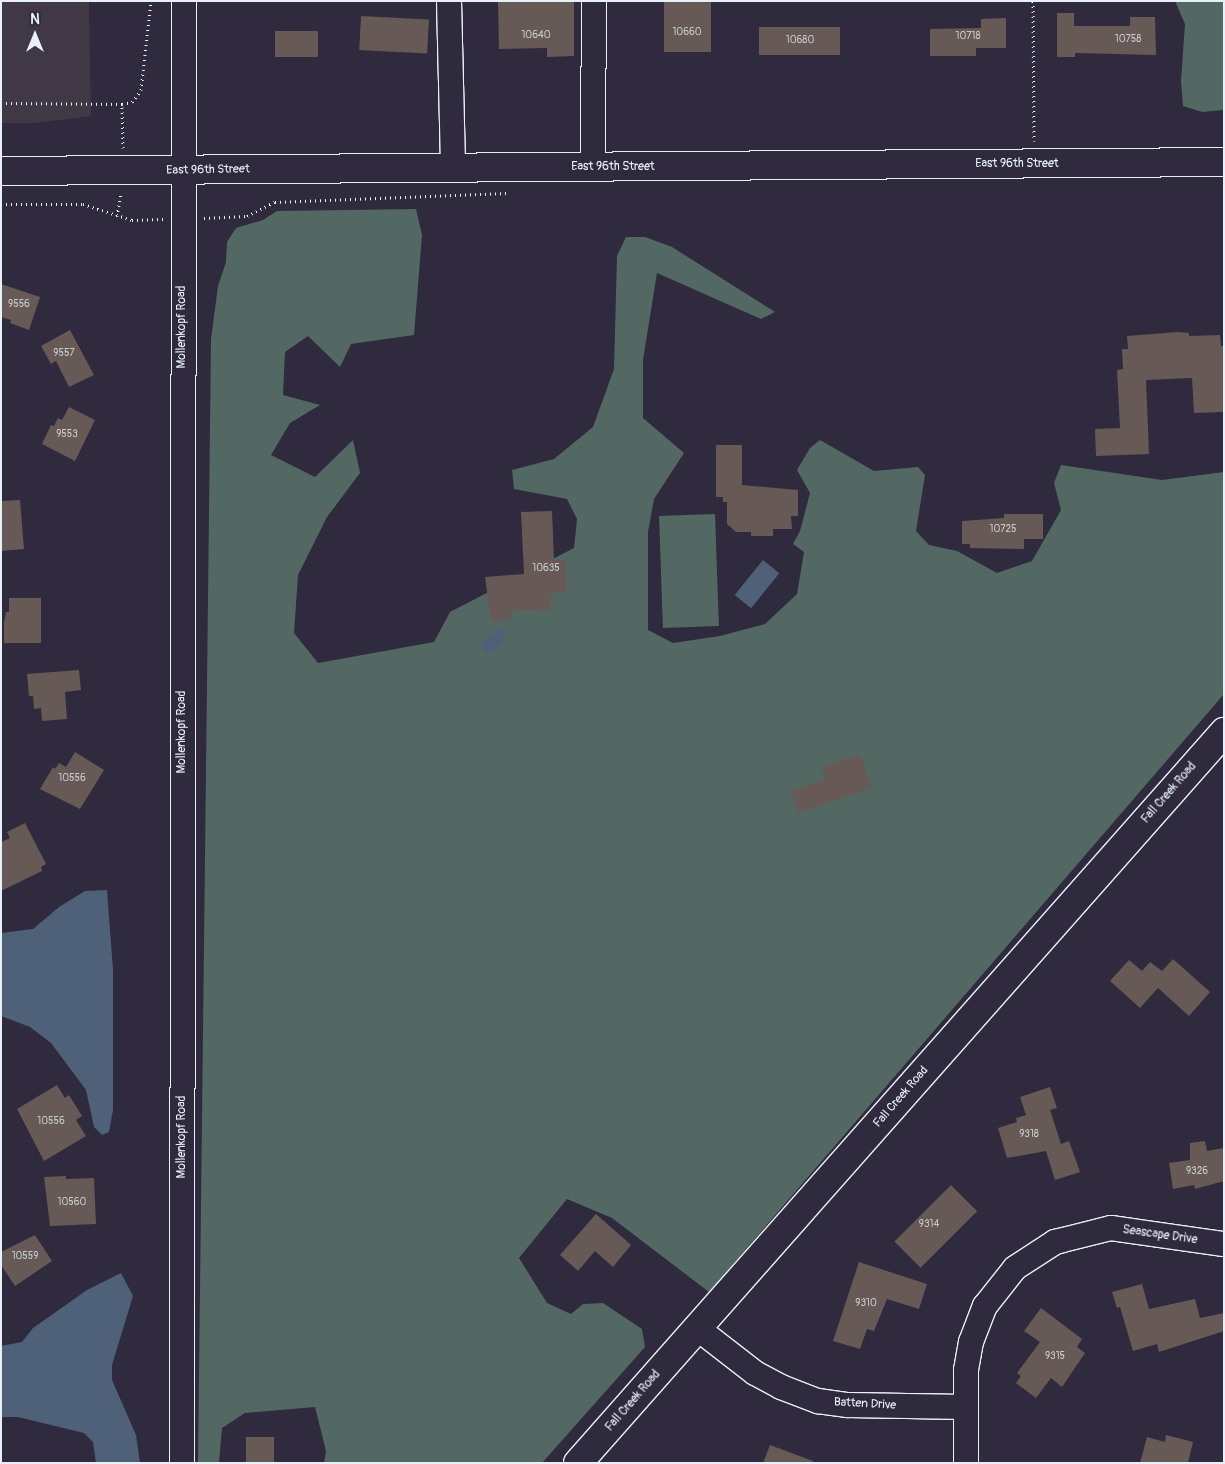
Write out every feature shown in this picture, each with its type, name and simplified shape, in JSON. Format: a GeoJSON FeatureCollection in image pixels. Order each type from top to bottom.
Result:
{"type":"FeatureCollection","features":[{"type":"Feature","properties":{"kind":"main road","name":"East 96th Street"},"geometry":{"type":"LineString","coordinates":[[1,171],[1224,162]]}},
{"type":"Feature","properties":{"kind":"main road","name":"Fall Creek Road"},"geometry":{"type":"LineString","coordinates":[[578,1463],[1224,732]]}},
{"type":"Feature","properties":{"kind":"street","name":"Mollenkopf Road"},"geometry":{"type":"LineString","coordinates":[[182,1463],[182,170],[184,1]]}},
{"type":"Feature","properties":{"kind":"street"},"geometry":{"type":"LineString","coordinates":[[449,1],[453,168]]}},
{"type":"Feature","properties":{"kind":"street"},"geometry":{"type":"LineString","coordinates":[[593,167],[594,1]]}},
{"type":"Feature","properties":{"kind":"street","name":"Seascape Drive"},"geometry":{"type":"LineString","coordinates":[[966,1463],[966,1370],[977,1323],[996,1289],[1015,1268],[1038,1251],[1073,1236],[1111,1228],[1224,1244]]}},
{"type":"Feature","properties":{"kind":"street","name":"Batten Drive"},"geometry":{"type":"LineString","coordinates":[[697,1328],[755,1373],[781,1388],[818,1400],[848,1405],[966,1407]]}},
{"type":"Feature","properties":{"kind":"path"},"geometry":{"type":"LineString","coordinates":[[1,103],[122,104],[132,102],[141,90],[151,1]]}},
{"type":"Feature","properties":{"kind":"path"},"geometry":{"type":"LineString","coordinates":[[1033,1],[1034,164]]}},
{"type":"Feature","properties":{"kind":"path"},"geometry":{"type":"LineString","coordinates":[[117,216],[125,170],[120,120],[122,104]]}},
{"type":"Feature","properties":{"kind":"path"},"geometry":{"type":"LineString","coordinates":[[1,204],[84,204],[132,220],[246,216],[275,202],[510,193]]}},
{"type":"Feature","properties":{"kind":"shaded area"},"geometry":{"type":"Polygon","coordinates":[[[1,1],[89,1],[91,116],[35,123],[1,123],[1,1]]]}},
{"type":"Feature","properties":{"kind":"green space"},"geometry":{"type":"Polygon","coordinates":[[[1175,1],[1224,1],[1224,110],[1202,112],[1183,106],[1181,81],[1185,24],[1175,1]]]}},
{"type":"Feature","properties":{"kind":"green space"},"geometry":{"type":"Polygon","coordinates":[[[416,209],[422,235],[414,335],[351,344],[340,367],[308,336],[285,352],[283,395],[320,405],[290,423],[271,455],[315,477],[353,440],[360,473],[327,517],[298,575],[294,633],[318,663],[434,642],[450,612],[574,548],[577,519],[567,499],[514,489],[512,470],[554,459],[593,427],[614,369],[617,256],[626,237],[645,237],[672,247],[775,312],[761,319],[657,273],[643,360],[643,418],[684,453],[654,499],[648,532],[648,630],[673,643],[720,636],[765,624],[797,594],[804,552],[793,544],[800,531],[810,493],[797,470],[810,448],[820,440],[874,471],[918,467],[925,475],[916,531],[929,545],[957,551],[997,573],[1032,561],[1061,510],[1054,483],[1061,465],[1162,480],[1224,472],[1224,694],[709,1292],[612,1218],[567,1199],[519,1258],[547,1303],[571,1314],[583,1304],[603,1303],[642,1329],[645,1347],[542,1463],[324,1463],[326,1451],[315,1407],[245,1413],[222,1428],[219,1463],[198,1463],[211,339],[218,286],[226,262],[227,242],[236,228],[263,220],[277,211],[416,209]]]}},
{"type":"Feature","properties":{"kind":"green space"},"geometry":{"type":"Polygon","coordinates":[[[715,514],[719,626],[663,628],[659,516],[715,514]]]}},
{"type":"Feature","properties":{"kind":"water"},"geometry":{"type":"Polygon","coordinates":[[[763,560],[779,573],[751,608],[735,595],[763,560]]]}},
{"type":"Feature","properties":{"kind":"water"},"geometry":{"type":"Polygon","coordinates":[[[499,628],[506,632],[504,641],[492,653],[484,652],[482,642],[499,628]]]}},
{"type":"Feature","properties":{"kind":"water"},"geometry":{"type":"Polygon","coordinates":[[[107,890],[113,970],[113,1110],[109,1132],[102,1135],[94,1127],[86,1090],[51,1043],[30,1027],[1,1016],[1,933],[33,929],[59,907],[85,891],[107,890]]]}},
{"type":"Feature","properties":{"kind":"water"},"geometry":{"type":"Polygon","coordinates":[[[121,1273],[133,1296],[112,1365],[112,1380],[136,1435],[140,1463],[96,1463],[93,1442],[84,1433],[18,1417],[1,1417],[1,1346],[22,1342],[33,1328],[87,1290],[121,1273]]]}},
{"type":"Feature","properties":{"kind":"building"},"geometry":{"type":"Polygon","coordinates":[[[574,1],[574,56],[547,57],[547,48],[499,49],[498,2],[574,1]]]}},
{"type":"Feature","properties":{"kind":"building"},"geometry":{"type":"Polygon","coordinates":[[[664,1],[711,1],[711,52],[664,52],[664,1]]]}},
{"type":"Feature","properties":{"kind":"building"},"geometry":{"type":"Polygon","coordinates":[[[1057,13],[1074,13],[1074,26],[1130,26],[1130,17],[1155,17],[1156,55],[1075,53],[1075,57],[1057,57],[1057,13]]]}},
{"type":"Feature","properties":{"kind":"building"},"geometry":{"type":"Polygon","coordinates":[[[361,16],[429,20],[427,54],[359,50],[361,16]]]}},
{"type":"Feature","properties":{"kind":"building"},"geometry":{"type":"Polygon","coordinates":[[[1006,18],[1006,48],[976,48],[976,56],[930,56],[930,29],[981,28],[981,19],[1006,18]]]}},
{"type":"Feature","properties":{"kind":"building"},"geometry":{"type":"Polygon","coordinates":[[[759,27],[840,27],[840,55],[759,55],[759,27]]]}},
{"type":"Feature","properties":{"kind":"building"},"geometry":{"type":"Polygon","coordinates":[[[275,31],[318,31],[318,57],[275,57],[275,31]]]}},
{"type":"Feature","properties":{"kind":"building"},"geometry":{"type":"Polygon","coordinates":[[[1,284],[40,297],[29,330],[10,323],[11,320],[1,317],[1,284]]]}},
{"type":"Feature","properties":{"kind":"building"},"geometry":{"type":"Polygon","coordinates":[[[70,330],[94,375],[69,387],[56,361],[51,364],[41,346],[70,330]]]}},
{"type":"Feature","properties":{"kind":"building"},"geometry":{"type":"Polygon","coordinates":[[[1178,332],[1189,333],[1189,336],[1220,335],[1221,346],[1224,346],[1224,412],[1194,413],[1192,378],[1146,380],[1149,454],[1096,456],[1095,429],[1120,428],[1117,370],[1123,369],[1122,349],[1128,349],[1127,336],[1178,332]]]}},
{"type":"Feature","properties":{"kind":"building"},"geometry":{"type":"Polygon","coordinates":[[[69,407],[95,420],[75,461],[42,444],[51,425],[54,426],[58,418],[62,420],[69,407]]]}},
{"type":"Feature","properties":{"kind":"building"},"geometry":{"type":"Polygon","coordinates":[[[716,445],[742,445],[742,485],[798,490],[798,516],[791,516],[792,529],[773,529],[773,536],[751,536],[751,532],[736,532],[727,524],[727,502],[723,502],[723,497],[716,497],[716,445]]]}},
{"type":"Feature","properties":{"kind":"building"},"geometry":{"type":"Polygon","coordinates":[[[20,500],[24,549],[1,551],[1,501],[20,500]]]}},
{"type":"Feature","properties":{"kind":"building"},"geometry":{"type":"Polygon","coordinates":[[[552,511],[554,560],[565,560],[567,592],[551,593],[551,610],[511,611],[511,620],[491,621],[485,577],[524,574],[521,512],[552,511]]]}},
{"type":"Feature","properties":{"kind":"building"},"geometry":{"type":"Polygon","coordinates":[[[1004,514],[1043,514],[1043,539],[1024,539],[1024,549],[970,548],[970,544],[962,544],[962,521],[1004,518],[1004,514]]]}},
{"type":"Feature","properties":{"kind":"building"},"geometry":{"type":"Polygon","coordinates":[[[9,598],[41,598],[41,643],[4,643],[4,622],[6,612],[9,612],[9,598]]]}},
{"type":"Feature","properties":{"kind":"building"},"geometry":{"type":"Polygon","coordinates":[[[79,670],[81,690],[65,692],[67,719],[42,721],[41,708],[34,709],[33,696],[29,696],[27,674],[79,670]]]}},
{"type":"Feature","properties":{"kind":"building"},"geometry":{"type":"Polygon","coordinates":[[[75,752],[104,770],[80,809],[40,789],[53,767],[55,769],[59,763],[66,767],[75,752]]]}},
{"type":"Feature","properties":{"kind":"building"},"geometry":{"type":"Polygon","coordinates":[[[860,754],[872,788],[799,813],[791,791],[826,779],[821,767],[860,754]]]}},
{"type":"Feature","properties":{"kind":"building"},"geometry":{"type":"Polygon","coordinates":[[[25,823],[46,864],[41,867],[42,871],[1,891],[1,842],[10,838],[7,832],[25,823]]]}},
{"type":"Feature","properties":{"kind":"building"},"geometry":{"type":"Polygon","coordinates":[[[1173,959],[1210,992],[1189,1016],[1158,988],[1140,1008],[1110,981],[1129,960],[1142,971],[1150,962],[1162,971],[1173,959]]]}},
{"type":"Feature","properties":{"kind":"building"},"geometry":{"type":"Polygon","coordinates":[[[57,1085],[65,1098],[69,1095],[82,1116],[76,1120],[86,1136],[44,1161],[17,1109],[57,1085]]]}},
{"type":"Feature","properties":{"kind":"building"},"geometry":{"type":"Polygon","coordinates":[[[1050,1087],[1057,1108],[1050,1110],[1061,1144],[1069,1141],[1080,1172],[1055,1180],[1046,1151],[1007,1158],[998,1128],[1017,1122],[1016,1118],[1026,1115],[1020,1097],[1050,1087]]]}},
{"type":"Feature","properties":{"kind":"building"},"geometry":{"type":"Polygon","coordinates":[[[1205,1141],[1207,1151],[1224,1148],[1224,1181],[1195,1189],[1194,1185],[1173,1189],[1169,1163],[1190,1160],[1190,1143],[1205,1141]]]}},
{"type":"Feature","properties":{"kind":"building"},"geometry":{"type":"Polygon","coordinates":[[[66,1176],[66,1179],[94,1178],[96,1224],[50,1226],[44,1177],[66,1176]]]}},
{"type":"Feature","properties":{"kind":"building"},"geometry":{"type":"Polygon","coordinates":[[[951,1185],[977,1211],[921,1268],[894,1242],[951,1185]]]}},
{"type":"Feature","properties":{"kind":"building"},"geometry":{"type":"Polygon","coordinates":[[[596,1214],[631,1245],[613,1267],[595,1251],[578,1271],[560,1255],[596,1214]]]}},
{"type":"Feature","properties":{"kind":"building"},"geometry":{"type":"Polygon","coordinates":[[[35,1235],[52,1261],[15,1286],[1,1265],[1,1252],[35,1235]]]}},
{"type":"Feature","properties":{"kind":"building"},"geometry":{"type":"Polygon","coordinates":[[[859,1262],[927,1284],[919,1309],[887,1299],[874,1331],[867,1329],[860,1349],[833,1341],[859,1262]]]}},
{"type":"Feature","properties":{"kind":"building"},"geometry":{"type":"Polygon","coordinates":[[[1142,1284],[1149,1309],[1195,1299],[1200,1318],[1224,1313],[1224,1331],[1159,1352],[1157,1344],[1133,1351],[1120,1307],[1117,1308],[1112,1292],[1142,1284]]]}},
{"type":"Feature","properties":{"kind":"building"},"geometry":{"type":"Polygon","coordinates":[[[1041,1308],[1082,1339],[1077,1347],[1085,1353],[1062,1387],[1051,1378],[1036,1398],[1016,1383],[1021,1376],[1017,1373],[1040,1342],[1024,1331],[1041,1308]]]}},
{"type":"Feature","properties":{"kind":"building"},"geometry":{"type":"Polygon","coordinates":[[[1166,1435],[1193,1442],[1188,1463],[1140,1463],[1147,1437],[1165,1442],[1166,1435]]]}},
{"type":"Feature","properties":{"kind":"building"},"geometry":{"type":"Polygon","coordinates":[[[246,1437],[274,1437],[274,1463],[246,1463],[246,1437]]]}},
{"type":"Feature","properties":{"kind":"building"},"geometry":{"type":"Polygon","coordinates":[[[770,1445],[813,1461],[813,1463],[763,1463],[770,1445]]]}}]}
